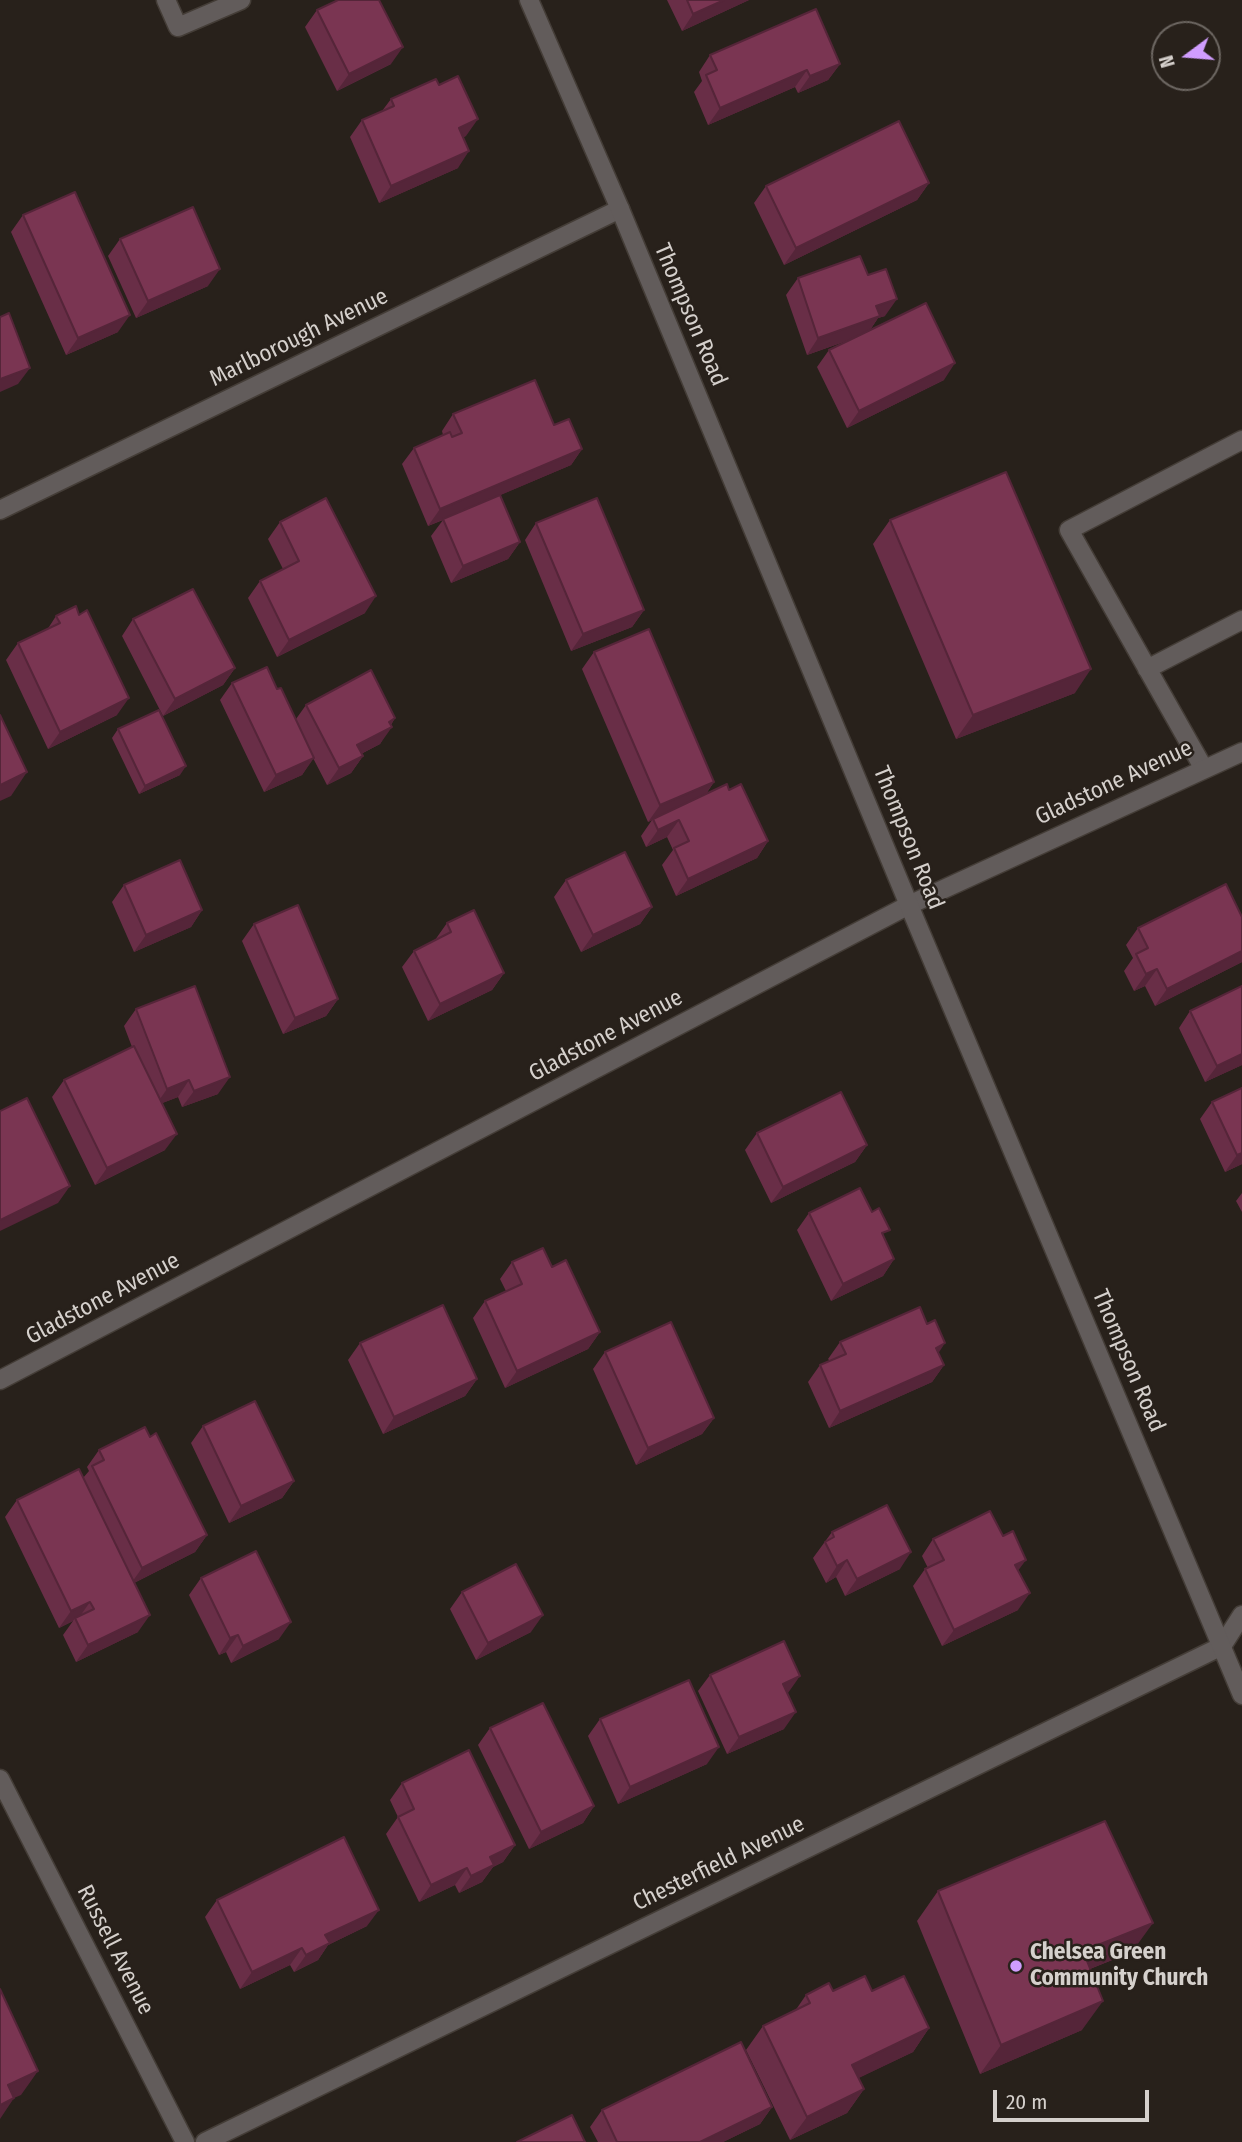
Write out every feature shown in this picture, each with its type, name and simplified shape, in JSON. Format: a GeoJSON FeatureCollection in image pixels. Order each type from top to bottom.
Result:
{"type":"FeatureCollection","features":[{"type":"Feature","properties":{"kind":"street"},"geometry":{"type":"LineString","coordinates":[[166,0],[178,27],[241,0]]}},
{"type":"Feature","properties":{"kind":"street","name":"Thompson Road"},"geometry":{"type":"LineString","coordinates":[[529,0],[620,209],[909,905],[1242,1695]]}},
{"type":"Feature","properties":{"kind":"street","name":"Marlborough Avenue"},"geometry":{"type":"LineString","coordinates":[[0,510],[620,209]]}},
{"type":"Feature","properties":{"kind":"street"},"geometry":{"type":"LineString","coordinates":[[1204,769],[1069,530],[1242,440]]}},
{"type":"Feature","properties":{"kind":"street"},"geometry":{"type":"LineString","coordinates":[[1147,669],[1242,620]]}},
{"type":"Feature","properties":{"kind":"street","name":"Gladstone Avenue"},"geometry":{"type":"LineString","coordinates":[[0,1380],[909,905],[1242,752]]}},
{"type":"Feature","properties":{"kind":"street"},"geometry":{"type":"LineString","coordinates":[[1222,1647],[1242,1615]]}},
{"type":"Feature","properties":{"kind":"street","name":"Chesterfield Avenue"},"geometry":{"type":"LineString","coordinates":[[205,2142],[1222,1647]]}},
{"type":"Feature","properties":{"kind":"street","name":"Russell Avenue"},"geometry":{"type":"LineString","coordinates":[[0,1780],[186,2142]]}},
{"type":"Feature","properties":{"kind":"building"},"geometry":{"type":"Polygon","coordinates":[[[338,0],[379,0],[403,47],[349,74],[317,10],[338,0]]]}},
{"type":"Feature","properties":{"kind":"building"},"geometry":{"type":"Polygon","coordinates":[[[687,0],[724,0],[693,14],[687,0]]]}},
{"type":"Feature","properties":{"kind":"building"},"geometry":{"type":"Polygon","coordinates":[[[816,9],[840,64],[810,76],[807,70],[720,108],[706,75],[717,70],[710,55],[816,9]]]}},
{"type":"Feature","properties":{"kind":"building"},"geometry":{"type":"Polygon","coordinates":[[[458,76],[478,119],[459,128],[469,151],[391,186],[362,120],[394,106],[391,99],[436,79],[439,85],[458,76]]]}},
{"type":"Feature","properties":{"kind":"building"},"geometry":{"type":"Polygon","coordinates":[[[899,121],[929,183],[796,248],[766,186],[899,121]]]}},
{"type":"Feature","properties":{"kind":"building"},"geometry":{"type":"Polygon","coordinates":[[[75,192],[130,315],[78,338],[23,215],[75,192]]]}},
{"type":"Feature","properties":{"kind":"building"},"geometry":{"type":"Polygon","coordinates":[[[193,207],[220,269],[148,301],[120,239],[193,207]]]}},
{"type":"Feature","properties":{"kind":"building"},"geometry":{"type":"Polygon","coordinates":[[[860,256],[868,275],[886,269],[897,299],[876,306],[880,316],[818,338],[798,278],[860,256]]]}},
{"type":"Feature","properties":{"kind":"building"},"geometry":{"type":"Polygon","coordinates":[[[926,303],[955,363],[859,411],[829,350],[926,303]]]}},
{"type":"Feature","properties":{"kind":"building"},"geometry":{"type":"Polygon","coordinates":[[[9,313],[30,368],[0,379],[0,317],[9,313]]]}},
{"type":"Feature","properties":{"kind":"building"},"geometry":{"type":"Polygon","coordinates":[[[535,380],[554,425],[569,419],[582,449],[440,509],[414,448],[450,432],[452,437],[462,433],[453,414],[535,380]]]}},
{"type":"Feature","properties":{"kind":"building"},"geometry":{"type":"Polygon","coordinates":[[[1006,472],[1091,669],[973,715],[890,520],[1006,472]]]}},
{"type":"Feature","properties":{"kind":"building"},"geometry":{"type":"Polygon","coordinates":[[[500,495],[520,542],[463,566],[443,519],[500,495]]]}},
{"type":"Feature","properties":{"kind":"building"},"geometry":{"type":"Polygon","coordinates":[[[326,498],[376,596],[289,640],[260,581],[299,561],[280,522],[326,498]]]}},
{"type":"Feature","properties":{"kind":"building"},"geometry":{"type":"Polygon","coordinates":[[[597,498],[644,610],[583,634],[536,523],[597,498]]]}},
{"type":"Feature","properties":{"kind":"building"},"geometry":{"type":"Polygon","coordinates":[[[193,589],[235,668],[175,699],[133,619],[193,589]]]}},
{"type":"Feature","properties":{"kind":"building"},"geometry":{"type":"Polygon","coordinates":[[[76,606],[79,615],[87,610],[129,698],[60,732],[18,643],[60,623],[56,616],[76,606]]]}},
{"type":"Feature","properties":{"kind":"building"},"geometry":{"type":"Polygon","coordinates":[[[649,629],[714,782],[660,805],[594,652],[649,629]]]}},
{"type":"Feature","properties":{"kind":"building"},"geometry":{"type":"Polygon","coordinates":[[[267,667],[277,689],[281,688],[314,758],[276,775],[232,683],[267,667]]]}},
{"type":"Feature","properties":{"kind":"building"},"geometry":{"type":"Polygon","coordinates":[[[371,670],[395,718],[389,722],[392,727],[357,745],[363,756],[339,768],[306,705],[371,670]]]}},
{"type":"Feature","properties":{"kind":"building"},"geometry":{"type":"Polygon","coordinates":[[[159,710],[186,766],[145,786],[118,729],[159,710]]]}},
{"type":"Feature","properties":{"kind":"building"},"geometry":{"type":"Polygon","coordinates":[[[0,715],[27,772],[0,785],[0,715]]]}},
{"type":"Feature","properties":{"kind":"building"},"geometry":{"type":"Polygon","coordinates":[[[727,784],[729,790],[741,784],[768,841],[688,879],[674,848],[689,841],[679,820],[658,830],[653,819],[727,784]]]}},
{"type":"Feature","properties":{"kind":"building"},"geometry":{"type":"Polygon","coordinates":[[[625,852],[652,907],[593,935],[566,880],[625,852]]]}},
{"type":"Feature","properties":{"kind":"building"},"geometry":{"type":"Polygon","coordinates":[[[180,860],[202,910],[146,935],[124,885],[180,860]]]}},
{"type":"Feature","properties":{"kind":"building"},"geometry":{"type":"Polygon","coordinates":[[[1226,884],[1242,917],[1242,951],[1167,989],[1157,969],[1146,974],[1136,954],[1148,948],[1138,928],[1226,884]]]}},
{"type":"Feature","properties":{"kind":"building"},"geometry":{"type":"Polygon","coordinates":[[[298,905],[338,999],[295,1018],[254,924],[298,905]]]}},
{"type":"Feature","properties":{"kind":"building"},"geometry":{"type":"Polygon","coordinates":[[[474,910],[504,973],[440,1004],[414,951],[451,932],[447,923],[474,910]]]}},
{"type":"Feature","properties":{"kind":"building"},"geometry":{"type":"Polygon","coordinates":[[[195,986],[230,1077],[194,1091],[189,1080],[167,1089],[136,1009],[195,986]]]}},
{"type":"Feature","properties":{"kind":"building"},"geometry":{"type":"Polygon","coordinates":[[[1242,986],[1242,1054],[1217,1066],[1190,1011],[1242,986]]]}},
{"type":"Feature","properties":{"kind":"building"},"geometry":{"type":"Polygon","coordinates":[[[134,1046],[177,1134],[107,1168],[64,1080],[134,1046]]]}},
{"type":"Feature","properties":{"kind":"building"},"geometry":{"type":"Polygon","coordinates":[[[1242,1088],[1242,1153],[1237,1155],[1212,1102],[1242,1088]]]}},
{"type":"Feature","properties":{"kind":"building"},"geometry":{"type":"Polygon","coordinates":[[[841,1092],[867,1145],[783,1187],[757,1133],[841,1092]]]}},
{"type":"Feature","properties":{"kind":"building"},"geometry":{"type":"Polygon","coordinates":[[[27,1098],[70,1186],[0,1220],[0,1111],[27,1098]]]}},
{"type":"Feature","properties":{"kind":"building"},"geometry":{"type":"Polygon","coordinates":[[[860,1188],[872,1212],[879,1208],[890,1230],[882,1233],[894,1259],[843,1284],[809,1213],[860,1188]]]}},
{"type":"Feature","properties":{"kind":"building"},"geometry":{"type":"Polygon","coordinates":[[[543,1248],[552,1267],[566,1260],[600,1332],[517,1371],[485,1301],[522,1284],[512,1262],[543,1248]]]}},
{"type":"Feature","properties":{"kind":"building"},"geometry":{"type":"Polygon","coordinates":[[[443,1305],[477,1379],[394,1417],[360,1343],[443,1305]]]}},
{"type":"Feature","properties":{"kind":"building"},"geometry":{"type":"Polygon","coordinates":[[[920,1307],[927,1324],[935,1320],[945,1343],[936,1348],[944,1365],[840,1411],[820,1365],[846,1354],[840,1342],[920,1307]]]}},
{"type":"Feature","properties":{"kind":"building"},"geometry":{"type":"Polygon","coordinates":[[[671,1322],[714,1418],[648,1448],[605,1352],[671,1322]]]}},
{"type":"Feature","properties":{"kind":"building"},"geometry":{"type":"Polygon","coordinates":[[[255,1401],[294,1481],[241,1506],[203,1426],[255,1401]]]}},
{"type":"Feature","properties":{"kind":"building"},"geometry":{"type":"Polygon","coordinates":[[[145,1427],[150,1437],[156,1433],[207,1535],[142,1568],[92,1466],[104,1460],[99,1450],[145,1427]]]}},
{"type":"Feature","properties":{"kind":"building"},"geometry":{"type":"Polygon","coordinates":[[[79,1469],[150,1615],[88,1645],[75,1618],[94,1609],[90,1602],[71,1611],[17,1500],[79,1469]]]}},
{"type":"Feature","properties":{"kind":"building"},"geometry":{"type":"Polygon","coordinates":[[[887,1505],[911,1552],[857,1579],[847,1560],[837,1566],[825,1542],[834,1537],[832,1532],[887,1505]]]}},
{"type":"Feature","properties":{"kind":"building"},"geometry":{"type":"Polygon","coordinates":[[[990,1511],[1003,1536],[1013,1531],[1026,1560],[1015,1565],[1030,1593],[954,1630],[925,1569],[944,1560],[933,1539],[990,1511]]]}},
{"type":"Feature","properties":{"kind":"building"},"geometry":{"type":"Polygon","coordinates":[[[256,1551],[291,1622],[243,1646],[238,1635],[230,1638],[201,1578],[256,1551]]]}},
{"type":"Feature","properties":{"kind":"building"},"geometry":{"type":"Polygon","coordinates":[[[516,1564],[543,1615],[488,1643],[462,1592],[516,1564]]]}},
{"type":"Feature","properties":{"kind":"building"},"geometry":{"type":"Polygon","coordinates":[[[784,1641],[800,1676],[783,1684],[796,1712],[739,1737],[710,1675],[784,1641]]]}},
{"type":"Feature","properties":{"kind":"building"},"geometry":{"type":"Polygon","coordinates":[[[689,1680],[719,1747],[630,1787],[600,1719],[689,1680]]]}},
{"type":"Feature","properties":{"kind":"building"},"geometry":{"type":"Polygon","coordinates":[[[543,1703],[594,1806],[541,1832],[490,1728],[543,1703]]]}},
{"type":"Feature","properties":{"kind":"building"},"geometry":{"type":"Polygon","coordinates":[[[469,1750],[515,1845],[490,1857],[494,1865],[471,1876],[467,1868],[431,1885],[398,1817],[414,1809],[402,1783],[469,1750]]]}},
{"type":"Feature","properties":{"kind":"building","name":"Chelsea Green Community Church"},"geometry":{"type":"Polygon","coordinates":[[[1105,1821],[1153,1923],[1083,1951],[1103,2001],[1001,2045],[938,1891],[1105,1821]]]}},
{"type":"Feature","properties":{"kind":"building"},"geometry":{"type":"Polygon","coordinates":[[[344,1837],[379,1910],[325,1935],[330,1943],[306,1955],[302,1948],[252,1972],[217,1900],[344,1837]]]}},
{"type":"Feature","properties":{"kind":"building"},"geometry":{"type":"Polygon","coordinates":[[[865,1976],[872,1991],[904,1976],[929,2028],[852,2065],[864,2089],[807,2117],[763,2026],[810,2003],[806,1995],[829,1983],[833,1991],[865,1976]]]}},
{"type":"Feature","properties":{"kind":"building"},"geometry":{"type":"Polygon","coordinates":[[[0,1989],[38,2071],[8,2085],[14,2098],[0,2105],[0,1989]]]}},
{"type":"Feature","properties":{"kind":"building"},"geometry":{"type":"Polygon","coordinates":[[[741,2042],[772,2107],[700,2142],[617,2142],[602,2110],[741,2042]]]}},
{"type":"Feature","properties":{"kind":"building"},"geometry":{"type":"Polygon","coordinates":[[[572,2115],[585,2142],[517,2142],[572,2115]]]}},
{"type":"Feature","properties":{"kind":"place","name":"Chelsea Green Community Church"},"geometry":{"type":"Point","coordinates":[1016,1966]}}]}
